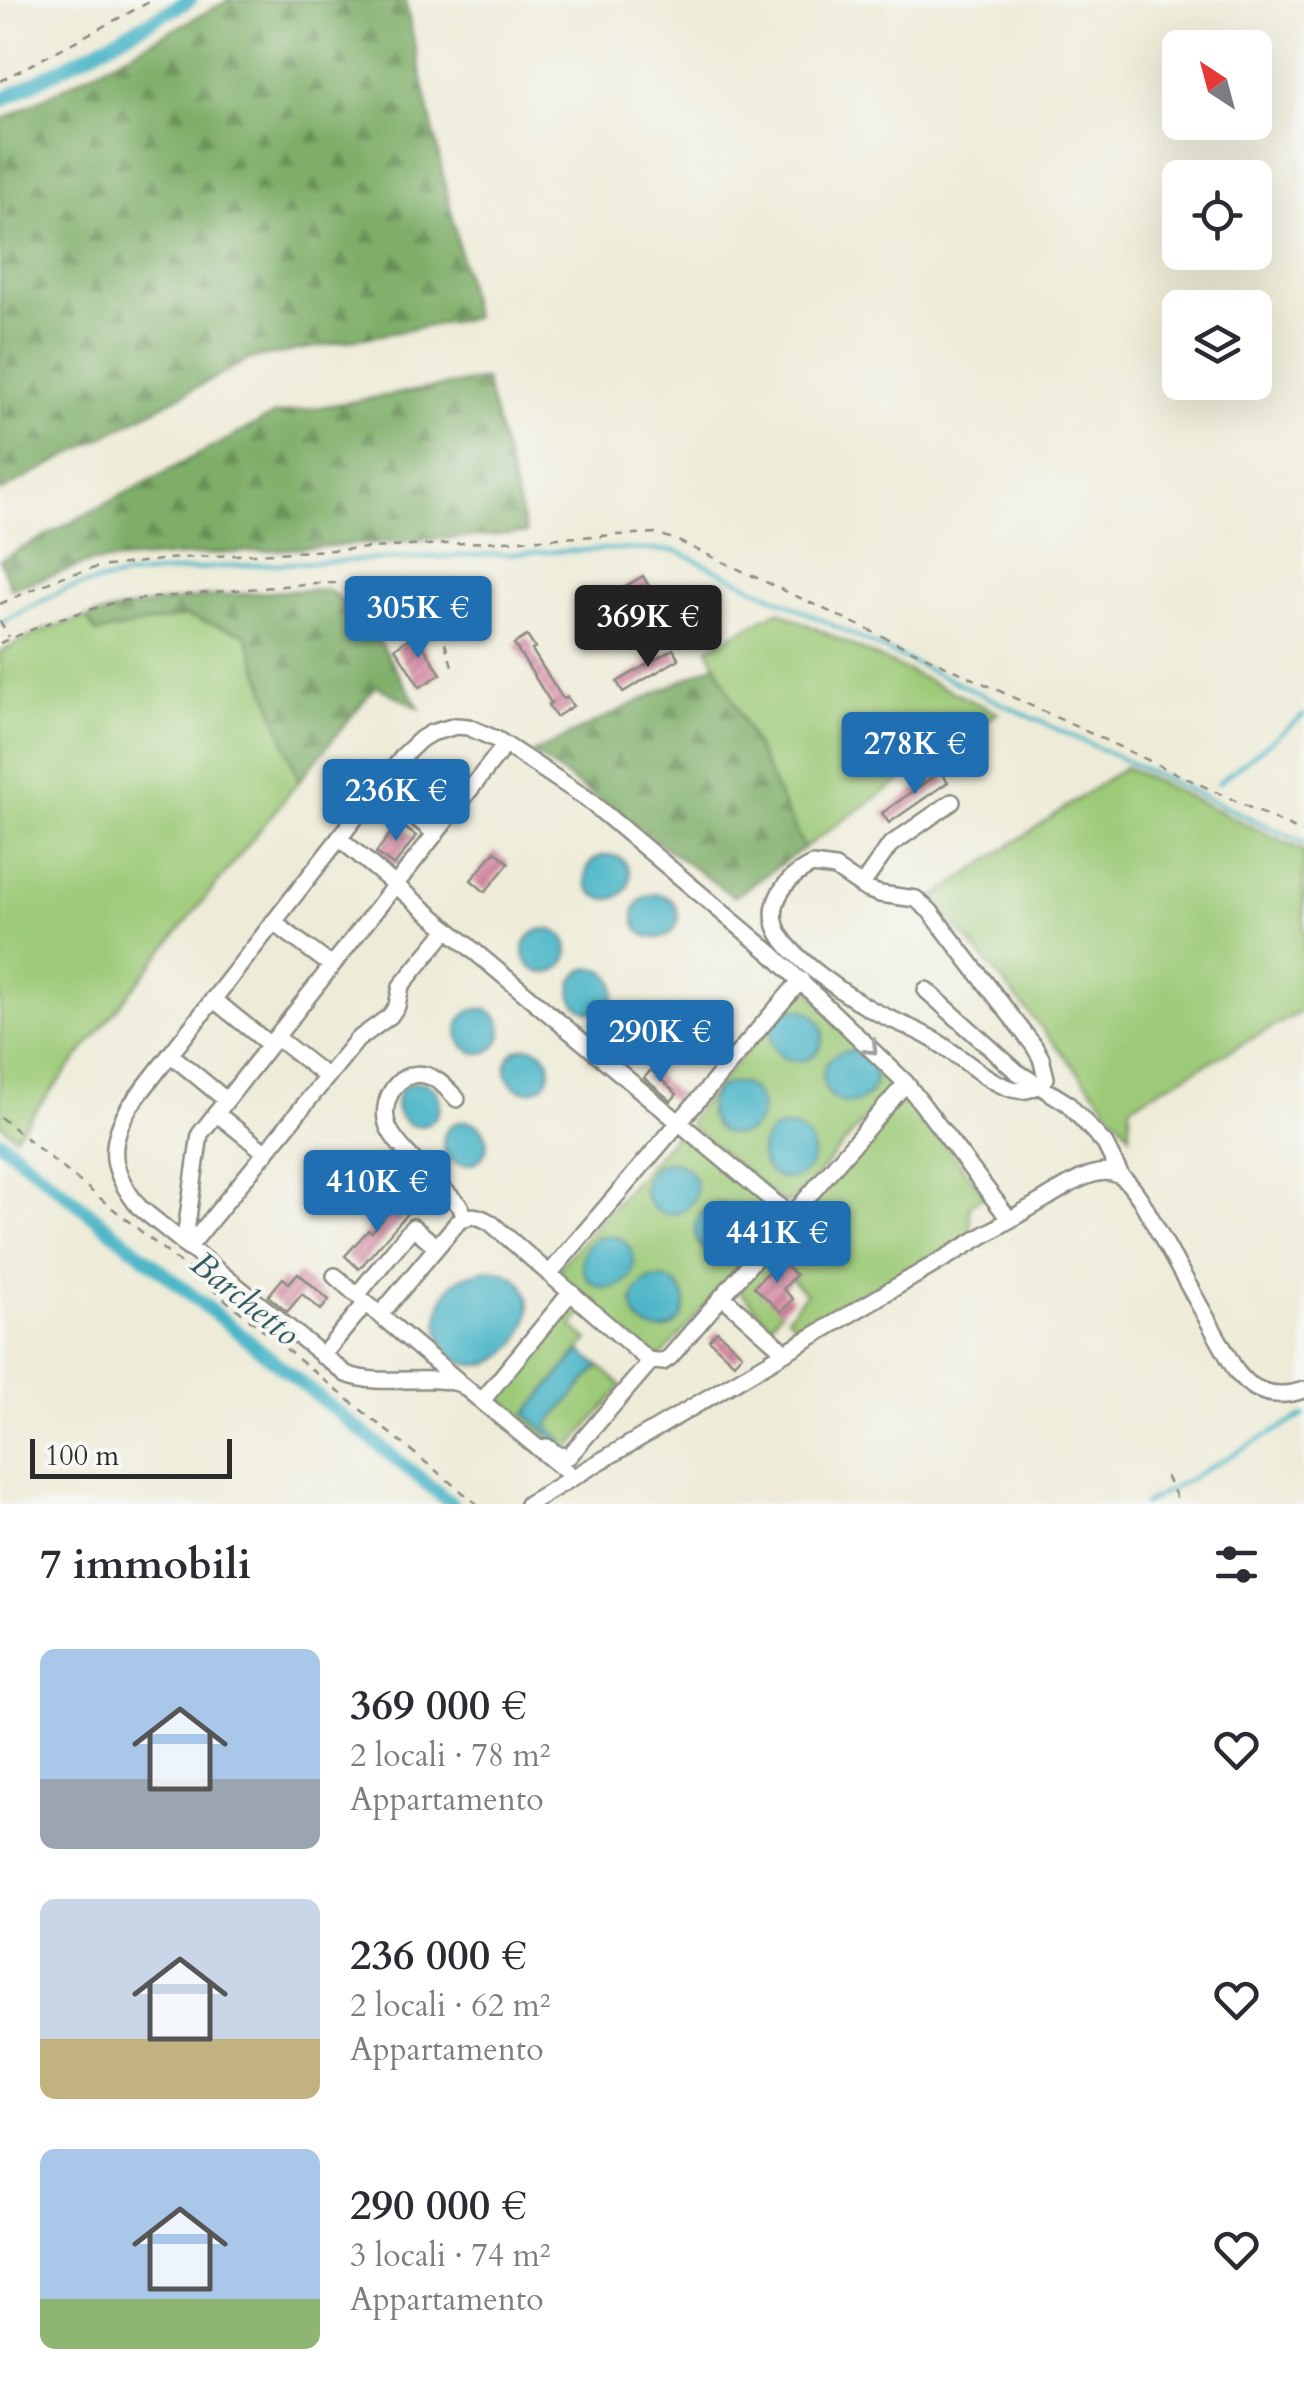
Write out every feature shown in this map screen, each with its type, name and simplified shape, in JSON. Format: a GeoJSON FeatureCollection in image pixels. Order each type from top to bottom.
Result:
{"type":"FeatureCollection","features":[{"type":"Feature","properties":{"kind":"street"},"geometry":{"type":"LineString","coordinates":[[651,1361],[569,1456],[563,1456],[486,1396],[461,1384],[444,1379],[358,1379],[346,1374],[139,1208],[115,1166],[116,1134],[130,1106],[405,754],[421,738],[444,728],[477,730],[586,798],[801,980],[906,1083],[1010,1220]]}},
{"type":"Feature","properties":{"kind":"street"},"geometry":{"type":"LineString","coordinates":[[186,1247],[200,1134],[506,745]]}},
{"type":"Feature","properties":{"kind":"street"},"geometry":{"type":"LineString","coordinates":[[379,788],[436,834]]}},
{"type":"Feature","properties":{"kind":"street"},"geometry":{"type":"LineString","coordinates":[[861,886],[890,846],[952,802]]}},
{"type":"Feature","properties":{"kind":"street"},"geometry":{"type":"LineString","coordinates":[[339,838],[792,1216]]}},
{"type":"Feature","properties":{"kind":"street"},"geometry":{"type":"LineString","coordinates":[[812,864],[836,868],[880,894],[916,900],[930,912],[1034,1046],[1046,1078],[1038,1086],[1012,1089],[926,1035],[866,1006],[834,985],[782,938],[775,920],[775,901],[785,883],[812,864]]}},
{"type":"Feature","properties":{"kind":"street"},"geometry":{"type":"LineString","coordinates":[[273,922],[332,966]]}},
{"type":"Feature","properties":{"kind":"street"},"geometry":{"type":"LineString","coordinates":[[186,1247],[357,1040],[390,1016],[402,986],[448,929]]}},
{"type":"Feature","properties":{"kind":"street"},"geometry":{"type":"LineString","coordinates":[[550,1274],[801,980]]}},
{"type":"Feature","properties":{"kind":"street"},"geometry":{"type":"LineString","coordinates":[[926,990],[1017,1072],[1067,1103],[1095,1132],[1121,1176],[1142,1200],[1242,1379],[1253,1388],[1274,1394],[1304,1390]]}},
{"type":"Feature","properties":{"kind":"street"},"geometry":{"type":"LineString","coordinates":[[213,999],[327,1077]]}},
{"type":"Feature","properties":{"kind":"street"},"geometry":{"type":"LineString","coordinates":[[170,1054],[266,1153]]}},
{"type":"Feature","properties":{"kind":"street"},"geometry":{"type":"LineString","coordinates":[[457,1098],[434,1078],[420,1074],[404,1077],[391,1090],[385,1110],[389,1129],[466,1217]]}},
{"type":"Feature","properties":{"kind":"street"},"geometry":{"type":"LineString","coordinates":[[380,1315],[457,1223],[473,1215],[491,1223],[651,1361],[663,1362],[906,1083]]}},
{"type":"Feature","properties":{"kind":"street"},"geometry":{"type":"LineString","coordinates":[[531,1502],[1083,1178],[1100,1173],[1121,1176]]}},
{"type":"Feature","properties":{"kind":"street"},"geometry":{"type":"LineString","coordinates":[[322,1356],[414,1227],[437,1247]]}},
{"type":"Feature","properties":{"kind":"street"},"geometry":{"type":"LineString","coordinates":[[335,1276],[572,1477]]}},
{"type":"Feature","properties":{"kind":"street"},"geometry":{"type":"LineString","coordinates":[[486,1396],[570,1292]]}},
{"type":"Feature","properties":{"kind":"street"},"geometry":{"type":"LineString","coordinates":[[722,1296],[785,1352]]}},
{"type":"Feature","properties":{"kind":"path"},"geometry":{"type":"LineString","coordinates":[[0,82],[153,0]]}},
{"type":"Feature","properties":{"kind":"path"},"geometry":{"type":"LineString","coordinates":[[0,604],[61,577],[99,567],[265,553],[656,534],[678,540],[1304,833]]}},
{"type":"Feature","properties":{"kind":"path"},"geometry":{"type":"LineString","coordinates":[[0,643],[58,619],[120,601],[347,583],[402,591],[439,624],[452,666]]}},
{"type":"Feature","properties":{"kind":"path"},"geometry":{"type":"LineString","coordinates":[[0,621],[10,638]]}},
{"type":"Feature","properties":{"kind":"path"},"geometry":{"type":"LineString","coordinates":[[0,1117],[477,1504]]}},
{"type":"Feature","properties":{"kind":"path"},"geometry":{"type":"LineString","coordinates":[[1167,1478],[1180,1504]]}},
{"type":"Feature","properties":{"kind":"green space"},"geometry":{"type":"Polygon","coordinates":[[[229,0],[405,0],[474,318],[250,359],[0,492],[0,121],[229,0]]]}},
{"type":"Feature","properties":{"kind":"green space"},"geometry":{"type":"Polygon","coordinates":[[[485,379],[526,533],[92,562],[11,589],[0,560],[273,415],[485,379]]]}},
{"type":"Feature","properties":{"kind":"green space"},"geometry":{"type":"Polygon","coordinates":[[[328,589],[370,626],[419,708],[376,686],[299,781],[246,634],[185,616],[96,633],[87,618],[176,600],[328,589]]]}},
{"type":"Feature","properties":{"kind":"green space"},"geometry":{"type":"Polygon","coordinates":[[[778,611],[998,713],[804,848],[708,648],[778,611]]]}},
{"type":"Feature","properties":{"kind":"green space"},"geometry":{"type":"Polygon","coordinates":[[[185,616],[246,634],[299,781],[15,1136],[0,1124],[0,652],[44,630],[87,618],[96,633],[185,616]]]}},
{"type":"Feature","properties":{"kind":"green space"},"geometry":{"type":"Polygon","coordinates":[[[716,664],[804,848],[734,897],[533,753],[716,664]]]}},
{"type":"Feature","properties":{"kind":"green space"},"geometry":{"type":"Polygon","coordinates":[[[1125,767],[1304,851],[1304,1010],[1130,1106],[1130,1134],[933,898],[1125,767]]]}},
{"type":"Feature","properties":{"kind":"green space"},"geometry":{"type":"Polygon","coordinates":[[[797,991],[810,992],[893,1075],[894,1085],[795,1201],[783,1203],[690,1126],[690,1118],[797,991]],[[818,1020],[772,1039],[784,1056],[804,1060],[823,1035],[818,1020]],[[848,1051],[827,1066],[824,1080],[831,1095],[839,1101],[864,1056],[848,1051]],[[759,1101],[709,1114],[717,1128],[749,1131],[759,1118],[759,1101]],[[786,1127],[764,1141],[761,1155],[777,1176],[812,1153],[801,1132],[786,1127]]]}},
{"type":"Feature","properties":{"kind":"green space"},"geometry":{"type":"Polygon","coordinates":[[[906,1095],[985,1195],[969,1206],[972,1237],[805,1332],[787,1317],[806,1294],[792,1280],[795,1275],[779,1261],[781,1312],[770,1324],[739,1290],[899,1096],[906,1095]]]}},
{"type":"Feature","properties":{"kind":"green space"},"geometry":{"type":"Polygon","coordinates":[[[677,1133],[686,1133],[776,1210],[776,1224],[660,1358],[650,1355],[560,1275],[560,1266],[677,1133]],[[694,1180],[644,1192],[652,1206],[694,1196],[694,1180]],[[721,1204],[712,1206],[696,1234],[708,1251],[728,1255],[736,1209],[721,1204]],[[615,1237],[583,1257],[585,1274],[622,1283],[633,1264],[627,1246],[615,1237]],[[658,1279],[633,1308],[645,1325],[665,1329],[674,1283],[658,1279]]]}},
{"type":"Feature","properties":{"kind":"green space"},"geometry":{"type":"Polygon","coordinates":[[[573,1302],[585,1311],[572,1327],[588,1340],[526,1414],[564,1441],[547,1426],[599,1366],[622,1386],[569,1449],[562,1452],[495,1394],[573,1302]]]}},
{"type":"Feature","properties":{"kind":"water"},"geometry":{"type":"Polygon","coordinates":[[[608,855],[624,861],[630,877],[624,893],[608,899],[592,893],[586,877],[592,861],[608,855]]]}},
{"type":"Feature","properties":{"kind":"water"},"geometry":{"type":"Polygon","coordinates":[[[656,894],[672,900],[678,916],[672,932],[656,938],[640,932],[634,916],[640,900],[656,894]]]}},
{"type":"Feature","properties":{"kind":"water"},"geometry":{"type":"Polygon","coordinates":[[[546,929],[562,935],[568,951],[562,967],[546,973],[530,967],[524,951],[530,935],[546,929]]]}},
{"type":"Feature","properties":{"kind":"water"},"geometry":{"type":"Polygon","coordinates":[[[593,968],[609,974],[615,990],[609,1006],[593,1012],[577,1006],[571,990],[577,974],[593,968]]]}},
{"type":"Feature","properties":{"kind":"water"},"geometry":{"type":"Polygon","coordinates":[[[480,1009],[496,1015],[502,1031],[496,1047],[480,1053],[464,1047],[458,1031],[464,1015],[480,1009]]]}},
{"type":"Feature","properties":{"kind":"water"},"geometry":{"type":"Polygon","coordinates":[[[797,1009],[815,1017],[823,1035],[815,1053],[797,1061],[779,1053],[771,1035],[779,1017],[797,1009]]]}},
{"type":"Feature","properties":{"kind":"water"},"geometry":{"type":"Polygon","coordinates":[[[528,1047],[544,1053],[550,1069],[544,1085],[528,1091],[512,1085],[506,1069],[512,1053],[528,1047]]]}},
{"type":"Feature","properties":{"kind":"water"},"geometry":{"type":"Polygon","coordinates":[[[849,1051],[867,1059],[875,1077],[867,1095],[849,1103],[831,1095],[823,1077],[831,1059],[849,1051]]]}},
{"type":"Feature","properties":{"kind":"water"},"geometry":{"type":"Polygon","coordinates":[[[418,1082],[433,1089],[440,1104],[433,1119],[418,1126],[403,1119],[396,1104],[403,1089],[418,1082]]]}},
{"type":"Feature","properties":{"kind":"water"},"geometry":{"type":"Polygon","coordinates":[[[735,1083],[753,1091],[761,1109],[753,1127],[735,1135],[717,1127],[709,1109],[717,1091],[735,1083]]]}},
{"type":"Feature","properties":{"kind":"water"},"geometry":{"type":"Polygon","coordinates":[[[465,1121],[481,1127],[487,1143],[481,1159],[465,1165],[449,1159],[443,1143],[449,1127],[465,1121]]]}},
{"type":"Feature","properties":{"kind":"water"},"geometry":{"type":"Polygon","coordinates":[[[787,1127],[805,1135],[813,1153],[805,1171],[787,1179],[769,1171],[761,1153],[769,1135],[787,1127]]]}},
{"type":"Feature","properties":{"kind":"water"},"geometry":{"type":"Polygon","coordinates":[[[670,1162],[688,1170],[696,1188],[688,1206],[670,1214],[652,1206],[644,1188],[652,1170],[670,1162]]]}},
{"type":"Feature","properties":{"kind":"water"},"geometry":{"type":"Polygon","coordinates":[[[721,1204],[739,1212],[747,1230],[739,1248],[721,1256],[703,1248],[695,1230],[703,1212],[721,1204]]]}},
{"type":"Feature","properties":{"kind":"water"},"geometry":{"type":"Polygon","coordinates":[[[608,1236],[626,1244],[634,1262],[626,1280],[608,1288],[590,1280],[582,1262],[590,1244],[608,1236]]]}},
{"type":"Feature","properties":{"kind":"water"},"geometry":{"type":"Polygon","coordinates":[[[492,1269],[514,1277],[526,1292],[529,1310],[524,1329],[514,1346],[498,1359],[480,1365],[460,1361],[451,1355],[441,1337],[439,1316],[444,1296],[459,1280],[492,1269]]]}},
{"type":"Feature","properties":{"kind":"water"},"geometry":{"type":"Polygon","coordinates":[[[659,1278],[677,1286],[685,1304],[677,1322],[659,1330],[641,1322],[633,1304],[641,1286],[659,1278]]]}},
{"type":"Feature","properties":{"kind":"water"},"geometry":{"type":"Polygon","coordinates":[[[580,1351],[599,1366],[547,1426],[564,1441],[562,1445],[526,1414],[580,1351]]]}},
{"type":"Feature","properties":{"kind":"building"},"geometry":{"type":"Polygon","coordinates":[[[643,576],[650,588],[583,627],[576,615],[643,576]]]}},
{"type":"Feature","properties":{"kind":"building"},"geometry":{"type":"Polygon","coordinates":[[[637,619],[646,633],[625,647],[615,632],[637,619]]]}},
{"type":"Feature","properties":{"kind":"building"},"geometry":{"type":"Polygon","coordinates":[[[415,634],[441,674],[420,687],[395,648],[415,634]]]}},
{"type":"Feature","properties":{"kind":"building"},"geometry":{"type":"Polygon","coordinates":[[[527,636],[563,699],[567,697],[573,706],[556,717],[514,644],[527,636]]]}},
{"type":"Feature","properties":{"kind":"building"},"geometry":{"type":"Polygon","coordinates":[[[673,649],[679,659],[623,692],[617,682],[673,649]]]}},
{"type":"Feature","properties":{"kind":"building"},"geometry":{"type":"Polygon","coordinates":[[[940,772],[948,782],[889,823],[882,813],[940,772]]]}},
{"type":"Feature","properties":{"kind":"building"},"geometry":{"type":"Polygon","coordinates":[[[398,823],[416,836],[394,866],[376,853],[398,823]]]}},
{"type":"Feature","properties":{"kind":"building"},"geometry":{"type":"Polygon","coordinates":[[[495,851],[509,863],[485,892],[471,880],[495,851]]]}},
{"type":"Feature","properties":{"kind":"building"},"geometry":{"type":"Polygon","coordinates":[[[651,1070],[677,1094],[671,1101],[644,1078],[651,1070]]]}},
{"type":"Feature","properties":{"kind":"building"},"geometry":{"type":"Polygon","coordinates":[[[399,1199],[411,1209],[359,1269],[345,1256],[368,1230],[372,1232],[399,1199]]]}},
{"type":"Feature","properties":{"kind":"building"},"geometry":{"type":"Polygon","coordinates":[[[779,1260],[796,1275],[783,1289],[793,1299],[781,1312],[754,1287],[779,1260]]]}},
{"type":"Feature","properties":{"kind":"building"},"geometry":{"type":"Polygon","coordinates":[[[298,1273],[329,1300],[321,1310],[302,1294],[287,1312],[268,1296],[283,1278],[289,1283],[298,1273]]]}},
{"type":"Feature","properties":{"kind":"building"},"geometry":{"type":"Polygon","coordinates":[[[717,1331],[742,1354],[734,1363],[709,1340],[717,1331]]]}},
{"type":"Feature","properties":{"kind":"waterway"},"geometry":{"type":"LineString","coordinates":[[0,101],[190,0]]}},
{"type":"Feature","properties":{"kind":"waterway"},"geometry":{"type":"LineString","coordinates":[[0,623],[66,589],[127,576],[230,566],[615,549],[677,551],[1304,843]]}},
{"type":"Feature","properties":{"kind":"waterway"},"geometry":{"type":"LineString","coordinates":[[1218,783],[1304,715]]}},
{"type":"Feature","properties":{"kind":"waterway","name":"Barchetto"},"geometry":{"type":"LineString","coordinates":[[0,1141],[452,1504]]}},
{"type":"Feature","properties":{"kind":"waterway"},"geometry":{"type":"LineString","coordinates":[[1144,1504],[1304,1415]]}}]}
